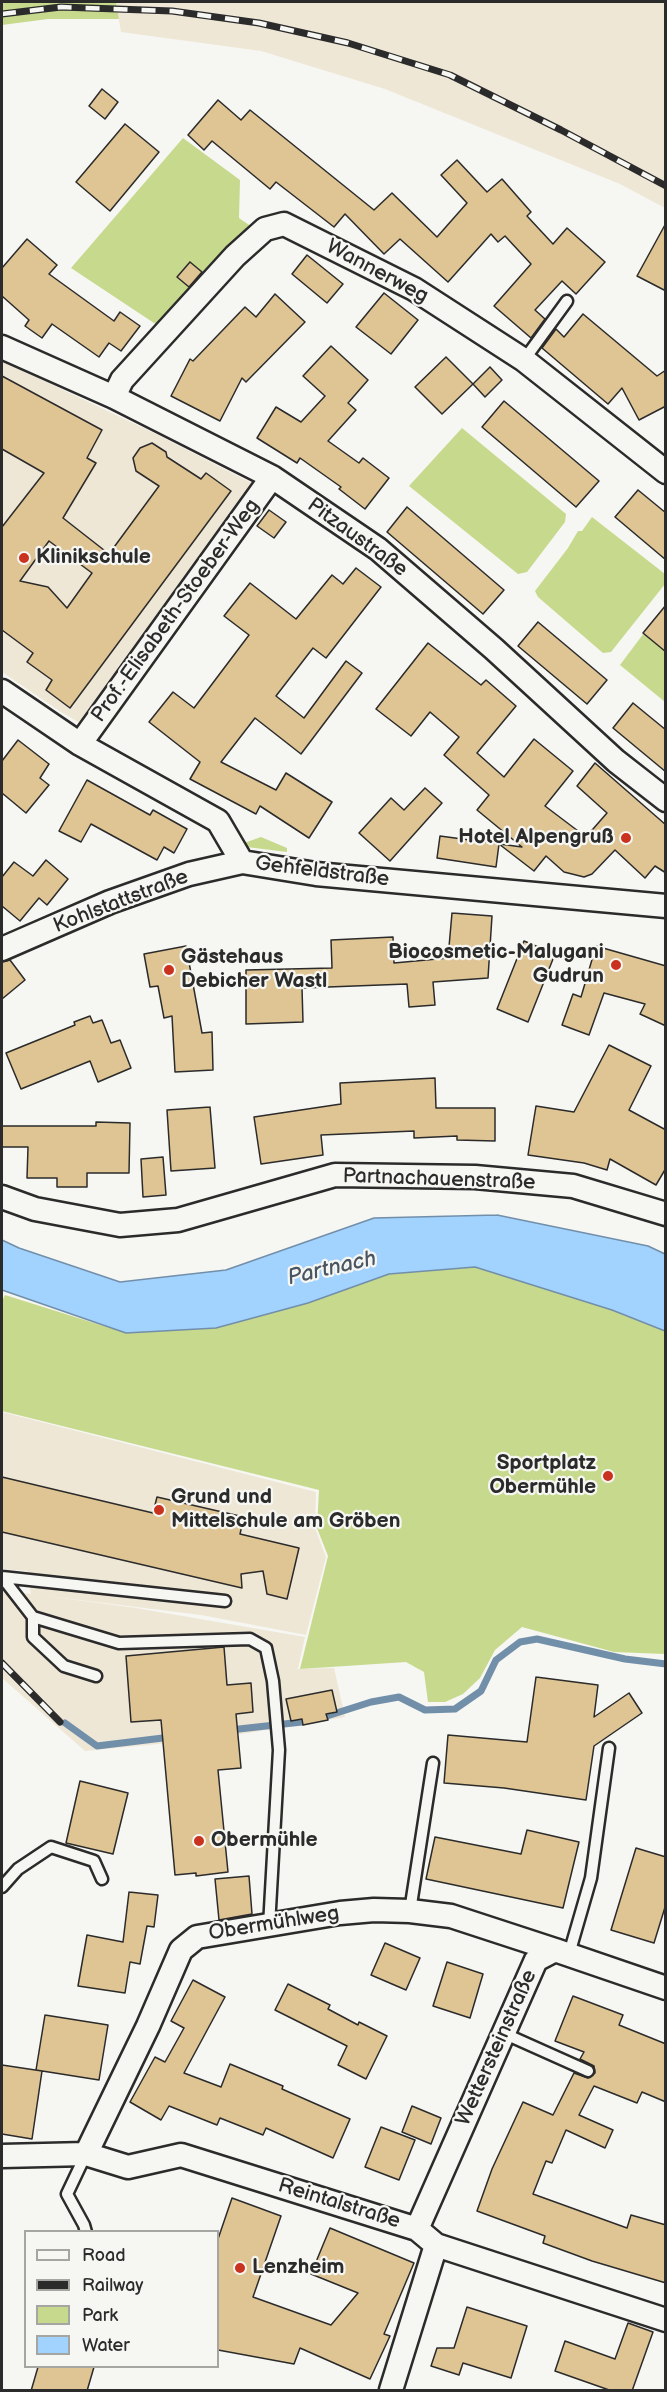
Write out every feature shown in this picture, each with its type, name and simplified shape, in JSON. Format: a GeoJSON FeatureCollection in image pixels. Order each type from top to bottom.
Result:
{"type":"FeatureCollection","features":[{"type":"Feature","properties":{"kind":"street","name":"Wannerweg"},"geometry":{"type":"LineString","coordinates":[[114,397],[122,380],[235,256],[265,229],[284,224],[414,289],[524,360],[666,472]]}},
{"type":"Feature","properties":{"kind":"street","name":"Pitzaustraße"},"geometry":{"type":"LineString","coordinates":[[2,347],[114,397],[272,477],[378,549],[494,649],[616,761],[666,800]]}},
{"type":"Feature","properties":{"kind":"street","name":"Prof.-Elisabeth-Stoeber-Weg"},"geometry":{"type":"LineString","coordinates":[[80,744],[272,477]]}},
{"type":"Feature","properties":{"kind":"street","name":"Gehfeldstraße"},"geometry":{"type":"LineString","coordinates":[[2,691],[80,744],[218,821],[242,862],[316,874],[666,906]]}},
{"type":"Feature","properties":{"kind":"street","name":"Kohlstattstraße"},"geometry":{"type":"LineString","coordinates":[[2,949],[110,902],[189,874],[242,862]]}},
{"type":"Feature","properties":{"kind":"street","name":"Partnachauenstraße"},"geometry":{"type":"LineString","coordinates":[[2,1197],[35,1209],[120,1225],[178,1220],[335,1175],[475,1177],[573,1186],[666,1214]]}},
{"type":"Feature","properties":{"kind":"street","name":"Obermühlweg"},"geometry":{"type":"LineString","coordinates":[[86,2154],[148,2026],[181,1950],[197,1936],[363,1911],[410,1911],[451,1916],[562,1952]]}},
{"type":"Feature","properties":{"kind":"street"},"geometry":{"type":"LineString","coordinates":[[562,1952],[665,1987]]}},
{"type":"Feature","properties":{"kind":"street","name":"Wettersteinstraße"},"geometry":{"type":"LineString","coordinates":[[417,2229],[536,1960],[562,1952]]}},
{"type":"Feature","properties":{"kind":"street","name":"Reintalstraße"},"geometry":{"type":"LineString","coordinates":[[2,2156],[86,2154],[128,2167],[181,2155],[417,2229],[436,2245],[666,2320]]}},
{"type":"Feature","properties":{"kind":"street"},"geometry":{"type":"LineString","coordinates":[[391,2391],[436,2245]]}},
{"type":"Feature","properties":{"kind":"lane"},"geometry":{"type":"LineString","coordinates":[[524,360],[567,301]]}},
{"type":"Feature","properties":{"kind":"lane"},"geometry":{"type":"LineString","coordinates":[[2,1576],[225,1601]]}},
{"type":"Feature","properties":{"kind":"lane"},"geometry":{"type":"LineString","coordinates":[[2,1576],[33,1617],[119,1643],[250,1639],[267,1648],[279,1740],[269,1926]]}},
{"type":"Feature","properties":{"kind":"lane"},"geometry":{"type":"LineString","coordinates":[[33,1617],[33,1637],[64,1666],[96,1676]]}},
{"type":"Feature","properties":{"kind":"lane"},"geometry":{"type":"LineString","coordinates":[[562,1952],[591,1878],[609,1748]]}},
{"type":"Feature","properties":{"kind":"lane"},"geometry":{"type":"LineString","coordinates":[[410,1911],[433,1763]]}},
{"type":"Feature","properties":{"kind":"lane"},"geometry":{"type":"LineString","coordinates":[[2,1887],[18,1869],[51,1847],[94,1861],[102,1879]]}},
{"type":"Feature","properties":{"kind":"lane"},"geometry":{"type":"LineString","coordinates":[[503,2033],[588,2071]]}},
{"type":"Feature","properties":{"kind":"lane"},"geometry":{"type":"LineString","coordinates":[[85,2230],[67,2194],[86,2154]]}},
{"type":"Feature","properties":{"kind":"shaded area"},"geometry":{"type":"Polygon","coordinates":[[[116,2],[665,2],[665,208],[620,184],[385,89],[261,51],[121,32],[116,2]]]}},
{"type":"Feature","properties":{"kind":"shaded area"},"geometry":{"type":"Polygon","coordinates":[[[2,361],[152,432],[275,495],[103,736],[61,712],[2,672],[2,361]]]}},
{"type":"Feature","properties":{"kind":"shaded area","name":"Grund und Mittelschule am Gröben"},"geometry":{"type":"Polygon","coordinates":[[[2,1412],[316,1492],[315,1528],[326,1557],[306,1635],[201,1615],[31,1594],[27,1571],[2,1569],[2,1412]]]}},
{"type":"Feature","properties":{"kind":"shaded area"},"geometry":{"type":"Polygon","coordinates":[[[2,1590],[136,1608],[305,1637],[298,1669],[334,1668],[345,1717],[211,1739],[85,1751],[2,1678],[2,1590]]]}},
{"type":"Feature","properties":{"kind":"green space"},"geometry":{"type":"Polygon","coordinates":[[[2,2],[116,2],[119,19],[48,19],[2,25],[2,2]]]}},
{"type":"Feature","properties":{"kind":"green space"},"geometry":{"type":"Polygon","coordinates":[[[183,138],[240,180],[239,218],[252,227],[160,327],[71,268],[183,138]]]}},
{"type":"Feature","properties":{"kind":"green space"},"geometry":{"type":"Polygon","coordinates":[[[462,428],[566,514],[565,522],[527,572],[518,574],[409,486],[462,428]]]}},
{"type":"Feature","properties":{"kind":"green space"},"geometry":{"type":"Polygon","coordinates":[[[592,517],[665,574],[665,584],[611,652],[603,653],[538,597],[535,591],[578,531],[582,531],[592,517]]]}},
{"type":"Feature","properties":{"kind":"green space"},"geometry":{"type":"Polygon","coordinates":[[[665,605],[665,702],[620,665],[665,605]]]}},
{"type":"Feature","properties":{"kind":"green space"},"geometry":{"type":"Polygon","coordinates":[[[261,837],[287,848],[287,852],[247,847],[244,843],[261,837]]]}},
{"type":"Feature","properties":{"kind":"green space"},"geometry":{"type":"Polygon","coordinates":[[[475,1267],[613,1310],[665,1331],[665,1654],[614,1652],[522,1627],[495,1650],[480,1678],[463,1694],[445,1702],[428,1702],[424,1672],[406,1662],[300,1669],[328,1556],[317,1528],[319,1490],[2,1411],[2,1301],[5,1295],[126,1333],[216,1328],[308,1303],[389,1274],[475,1267]]]}},
{"type":"Feature","properties":{"kind":"water","name":"Partnach"},"geometry":{"type":"Polygon","coordinates":[[[497,1215],[648,1246],[665,1254],[665,1331],[612,1310],[475,1267],[389,1274],[308,1303],[216,1328],[126,1333],[2,1290],[2,1240],[19,1248],[120,1282],[226,1270],[374,1218],[497,1215]]]}},
{"type":"Feature","properties":{"kind":"building"},"geometry":{"type":"Polygon","coordinates":[[[102,89],[118,102],[105,119],[89,106],[102,89]]]}},
{"type":"Feature","properties":{"kind":"building"},"geometry":{"type":"Polygon","coordinates":[[[218,100],[241,120],[250,110],[374,210],[392,193],[437,237],[467,203],[441,175],[457,160],[487,192],[502,179],[531,212],[527,216],[553,244],[567,228],[605,262],[576,294],[562,281],[535,310],[545,319],[531,338],[494,306],[531,264],[505,236],[498,242],[491,234],[448,282],[400,239],[384,254],[345,214],[334,227],[276,182],[270,189],[212,141],[204,150],[188,135],[218,100]]]}},
{"type":"Feature","properties":{"kind":"building"},"geometry":{"type":"Polygon","coordinates":[[[125,124],[159,152],[110,211],[76,182],[125,124]]]}},
{"type":"Feature","properties":{"kind":"building"},"geometry":{"type":"Polygon","coordinates":[[[666,223],[666,291],[637,276],[666,223]]]}},
{"type":"Feature","properties":{"kind":"building"},"geometry":{"type":"Polygon","coordinates":[[[27,239],[57,265],[49,274],[114,321],[120,312],[140,326],[121,351],[109,343],[99,357],[52,324],[42,338],[25,326],[29,320],[2,296],[2,268],[27,239]]]}},
{"type":"Feature","properties":{"kind":"building"},"geometry":{"type":"Polygon","coordinates":[[[307,255],[343,284],[327,303],[292,274],[307,255]]]}},
{"type":"Feature","properties":{"kind":"building"},"geometry":{"type":"Polygon","coordinates":[[[190,262],[202,272],[189,287],[177,277],[190,262]]]}},
{"type":"Feature","properties":{"kind":"building"},"geometry":{"type":"Polygon","coordinates":[[[384,293],[418,320],[391,354],[356,327],[384,293]]]}},
{"type":"Feature","properties":{"kind":"building"},"geometry":{"type":"Polygon","coordinates":[[[275,294],[305,322],[246,382],[242,378],[220,421],[171,396],[190,359],[193,361],[245,307],[256,317],[275,294]]]}},
{"type":"Feature","properties":{"kind":"building"},"geometry":{"type":"Polygon","coordinates":[[[583,314],[657,376],[666,370],[666,406],[639,420],[622,388],[608,404],[542,348],[556,329],[564,337],[583,314]]]}},
{"type":"Feature","properties":{"kind":"building"},"geometry":{"type":"Polygon","coordinates":[[[331,346],[368,380],[348,403],[356,410],[328,441],[359,463],[363,458],[389,478],[365,509],[339,489],[341,487],[300,458],[297,463],[257,438],[276,407],[301,422],[325,396],[303,376],[331,346]]]}},
{"type":"Feature","properties":{"kind":"building"},"geometry":{"type":"Polygon","coordinates":[[[446,357],[473,384],[442,414],[415,387],[446,357]]]}},
{"type":"Feature","properties":{"kind":"building"},"geometry":{"type":"Polygon","coordinates":[[[490,367],[502,380],[485,397],[473,384],[490,367]]]}},
{"type":"Feature","properties":{"kind":"building"},"geometry":{"type":"Polygon","coordinates":[[[2,376],[102,430],[87,458],[96,463],[63,518],[109,554],[159,486],[136,471],[133,458],[140,448],[152,443],[166,452],[167,457],[201,479],[206,473],[231,491],[70,708],[46,690],[52,680],[27,662],[33,653],[2,630],[2,527],[44,473],[2,449],[2,376]],[[49,541],[20,581],[48,587],[67,608],[92,573],[49,541]]]}},
{"type":"Feature","properties":{"kind":"building"},"geometry":{"type":"Polygon","coordinates":[[[504,401],[599,481],[576,507],[482,427],[504,401]]]}},
{"type":"Feature","properties":{"kind":"building"},"geometry":{"type":"Polygon","coordinates":[[[638,490],[666,513],[666,560],[615,517],[638,490]]]}},
{"type":"Feature","properties":{"kind":"building"},"geometry":{"type":"Polygon","coordinates":[[[407,507],[504,590],[483,614],[387,532],[407,507]]]}},
{"type":"Feature","properties":{"kind":"building"},"geometry":{"type":"Polygon","coordinates":[[[269,510],[286,522],[274,538],[257,526],[269,510]]]}},
{"type":"Feature","properties":{"kind":"building"},"geometry":{"type":"Polygon","coordinates":[[[356,568],[381,587],[326,658],[313,648],[276,696],[304,718],[346,661],[362,673],[301,754],[255,718],[221,762],[276,790],[286,773],[332,802],[309,838],[260,806],[256,814],[190,779],[200,762],[149,722],[173,692],[194,708],[249,635],[224,616],[250,583],[296,619],[332,575],[343,584],[356,568]]]}},
{"type":"Feature","properties":{"kind":"building"},"geometry":{"type":"Polygon","coordinates":[[[666,605],[666,652],[643,633],[666,605]]]}},
{"type":"Feature","properties":{"kind":"building"},"geometry":{"type":"Polygon","coordinates":[[[538,622],[607,680],[587,704],[518,646],[538,622]]]}},
{"type":"Feature","properties":{"kind":"building"},"geometry":{"type":"Polygon","coordinates":[[[428,643],[481,685],[486,680],[516,706],[477,753],[504,777],[534,739],[573,771],[545,806],[586,837],[607,813],[577,786],[595,763],[666,825],[666,873],[655,866],[645,878],[615,850],[592,874],[584,877],[564,872],[546,856],[534,871],[499,844],[496,867],[437,858],[440,836],[522,847],[477,810],[489,795],[444,755],[459,737],[430,712],[411,736],[376,709],[428,643]]]}},
{"type":"Feature","properties":{"kind":"building"},"geometry":{"type":"Polygon","coordinates":[[[633,703],[666,730],[666,772],[613,728],[633,703]]]}},
{"type":"Feature","properties":{"kind":"building"},"geometry":{"type":"Polygon","coordinates":[[[18,740],[49,764],[40,778],[49,785],[26,813],[2,793],[2,761],[18,740]]]}},
{"type":"Feature","properties":{"kind":"building"},"geometry":{"type":"Polygon","coordinates":[[[87,780],[150,815],[153,810],[187,829],[174,853],[164,847],[157,860],[91,824],[81,842],[59,831],[87,780]]]}},
{"type":"Feature","properties":{"kind":"building"},"geometry":{"type":"Polygon","coordinates":[[[425,788],[442,803],[390,861],[359,833],[391,798],[404,810],[425,788]]]}},
{"type":"Feature","properties":{"kind":"building"},"geometry":{"type":"Polygon","coordinates":[[[46,860],[68,879],[47,905],[39,898],[20,921],[2,906],[2,877],[14,862],[33,876],[46,860]]]}},
{"type":"Feature","properties":{"kind":"building"},"geometry":{"type":"Polygon","coordinates":[[[452,913],[492,916],[488,978],[433,982],[435,1005],[409,1007],[407,984],[302,988],[303,1022],[246,1024],[246,970],[332,968],[331,940],[393,937],[394,963],[448,958],[452,913]]]}},
{"type":"Feature","properties":{"kind":"building"},"geometry":{"type":"Polygon","coordinates":[[[524,941],[555,954],[528,1022],[497,1009],[524,941]]]}},
{"type":"Feature","properties":{"kind":"building"},"geometry":{"type":"Polygon","coordinates":[[[186,946],[202,1033],[212,1032],[213,1070],[175,1072],[172,1016],[164,1018],[158,986],[150,987],[144,954],[186,946]]]}},
{"type":"Feature","properties":{"kind":"building"},"geometry":{"type":"Polygon","coordinates":[[[596,946],[666,966],[666,1026],[640,1014],[645,1004],[604,993],[589,1035],[562,1025],[573,994],[581,997],[596,946]]]}},
{"type":"Feature","properties":{"kind":"building"},"geometry":{"type":"Polygon","coordinates":[[[10,960],[25,980],[2,999],[2,962],[10,960]]]}},
{"type":"Feature","properties":{"kind":"building"},"geometry":{"type":"Polygon","coordinates":[[[90,1016],[93,1023],[102,1020],[111,1043],[120,1040],[131,1068],[98,1082],[90,1061],[21,1089],[6,1053],[75,1025],[74,1022],[90,1016]]]}},
{"type":"Feature","properties":{"kind":"building"},"geometry":{"type":"Polygon","coordinates":[[[609,1045],[651,1066],[629,1110],[666,1130],[666,1168],[656,1185],[610,1159],[607,1170],[584,1163],[528,1155],[536,1106],[574,1112],[609,1045]]]}},
{"type":"Feature","properties":{"kind":"building"},"geometry":{"type":"Polygon","coordinates":[[[435,1078],[436,1108],[495,1108],[495,1141],[457,1140],[457,1136],[414,1138],[414,1131],[321,1135],[323,1155],[261,1164],[254,1117],[341,1104],[340,1083],[435,1078]]]}},
{"type":"Feature","properties":{"kind":"building"},"geometry":{"type":"Polygon","coordinates":[[[210,1107],[215,1168],[171,1171],[167,1110],[210,1107]]]}},
{"type":"Feature","properties":{"kind":"building"},"geometry":{"type":"Polygon","coordinates":[[[96,1122],[130,1123],[129,1173],[87,1173],[87,1187],[57,1187],[57,1178],[27,1178],[28,1147],[2,1147],[2,1126],[96,1126],[96,1122]]]}},
{"type":"Feature","properties":{"kind":"building"},"geometry":{"type":"Polygon","coordinates":[[[163,1157],[166,1195],[143,1197],[141,1159],[163,1157]]]}},
{"type":"Feature","properties":{"kind":"building"},"geometry":{"type":"Polygon","coordinates":[[[2,1477],[153,1513],[157,1497],[244,1517],[240,1534],[299,1548],[287,1599],[267,1594],[263,1571],[241,1574],[242,1588],[2,1532],[2,1477]]]}},
{"type":"Feature","properties":{"kind":"building"},"geometry":{"type":"Polygon","coordinates":[[[224,1647],[227,1685],[251,1683],[253,1712],[236,1714],[241,1768],[218,1770],[228,1872],[196,1876],[196,1873],[175,1875],[161,1720],[131,1722],[126,1656],[224,1647]]]}},
{"type":"Feature","properties":{"kind":"building"},"geometry":{"type":"Polygon","coordinates":[[[536,1677],[598,1685],[594,1717],[629,1693],[642,1713],[594,1746],[586,1800],[504,1788],[444,1783],[448,1735],[527,1742],[536,1677]]]}},
{"type":"Feature","properties":{"kind":"building"},"geometry":{"type":"Polygon","coordinates":[[[332,1690],[337,1712],[326,1714],[328,1720],[303,1725],[302,1719],[291,1721],[286,1699],[332,1690]]]}},
{"type":"Feature","properties":{"kind":"building"},"geometry":{"type":"Polygon","coordinates":[[[80,1781],[128,1793],[113,1854],[66,1843],[80,1781]]]}},
{"type":"Feature","properties":{"kind":"building"},"geometry":{"type":"Polygon","coordinates":[[[527,1830],[579,1842],[563,1908],[426,1879],[435,1837],[521,1854],[527,1830]]]}},
{"type":"Feature","properties":{"kind":"building"},"geometry":{"type":"Polygon","coordinates":[[[636,1848],[666,1857],[666,1904],[654,1943],[611,1930],[636,1848]]]}},
{"type":"Feature","properties":{"kind":"building"},"geometry":{"type":"Polygon","coordinates":[[[249,1876],[252,1914],[219,1920],[215,1879],[249,1876]]]}},
{"type":"Feature","properties":{"kind":"building"},"geometry":{"type":"Polygon","coordinates":[[[129,1892],[158,1895],[154,1927],[147,1926],[140,1964],[130,1962],[125,1993],[78,1986],[87,1935],[123,1942],[129,1892]]]}},
{"type":"Feature","properties":{"kind":"building"},"geometry":{"type":"Polygon","coordinates":[[[385,1943],[420,1958],[406,1990],[371,1975],[385,1943]]]}},
{"type":"Feature","properties":{"kind":"building"},"geometry":{"type":"Polygon","coordinates":[[[447,1962],[483,1974],[470,2018],[433,2006],[447,1962]]]}},
{"type":"Feature","properties":{"kind":"building"},"geometry":{"type":"Polygon","coordinates":[[[193,1980],[225,1997],[184,2073],[221,2087],[230,2064],[283,2086],[282,2089],[350,2119],[333,2158],[266,2128],[263,2135],[220,2118],[217,2125],[169,2106],[161,2120],[130,2102],[155,2057],[165,2062],[184,2028],[171,2021],[193,1980]]]}},
{"type":"Feature","properties":{"kind":"building"},"geometry":{"type":"Polygon","coordinates":[[[288,1984],[330,2005],[328,2009],[358,2025],[359,2022],[387,2036],[366,2079],[338,2065],[347,2046],[275,2010],[288,1984]]]}},
{"type":"Feature","properties":{"kind":"building"},"geometry":{"type":"Polygon","coordinates":[[[573,1996],[623,2015],[619,2025],[666,2044],[666,2102],[642,2092],[637,2103],[594,2086],[579,2115],[613,2130],[605,2148],[566,2130],[552,2163],[546,2161],[533,2194],[627,2228],[631,2215],[666,2225],[666,2283],[592,2261],[543,2243],[545,2236],[477,2211],[492,2169],[523,2102],[553,2115],[574,2073],[588,2078],[595,2073],[594,2066],[580,2059],[584,2052],[555,2041],[573,1996]]]}},
{"type":"Feature","properties":{"kind":"building"},"geometry":{"type":"Polygon","coordinates":[[[45,2015],[108,2025],[99,2080],[36,2070],[45,2015]]]}},
{"type":"Feature","properties":{"kind":"building"},"geometry":{"type":"Polygon","coordinates":[[[2,2065],[42,2071],[32,2139],[2,2134],[2,2065]]]}},
{"type":"Feature","properties":{"kind":"building"},"geometry":{"type":"Polygon","coordinates":[[[412,2106],[441,2118],[431,2144],[402,2132],[412,2106]]]}},
{"type":"Feature","properties":{"kind":"building"},"geometry":{"type":"Polygon","coordinates":[[[381,2127],[415,2140],[399,2180],[365,2167],[381,2127]]]}},
{"type":"Feature","properties":{"kind":"building","name":"Lenzheim"},"geometry":{"type":"Polygon","coordinates":[[[232,2198],[281,2216],[253,2297],[331,2325],[358,2293],[311,2274],[330,2228],[414,2263],[384,2334],[390,2336],[370,2379],[300,2348],[294,2364],[219,2350],[219,2236],[232,2198]]]}},
{"type":"Feature","properties":{"kind":"building"},"geometry":{"type":"Polygon","coordinates":[[[467,2307],[527,2326],[511,2378],[463,2363],[459,2375],[431,2366],[437,2348],[454,2348],[467,2307]]]}},
{"type":"Feature","properties":{"kind":"building"},"geometry":{"type":"Polygon","coordinates":[[[628,2323],[653,2332],[632,2391],[612,2391],[555,2371],[565,2341],[615,2359],[628,2323]]]}},
{"type":"Feature","properties":{"kind":"building"},"geometry":{"type":"Polygon","coordinates":[[[38,2368],[94,2368],[87,2391],[31,2391],[38,2368]]]}},
{"type":"Feature","properties":{"kind":"waterway"},"geometry":{"type":"LineString","coordinates":[[327,1716],[371,1702],[399,1697],[425,1710],[455,1709],[481,1691],[496,1660],[520,1642],[537,1639],[625,1659],[666,1664]]}},
{"type":"Feature","properties":{"kind":"waterway"},"geometry":{"type":"LineString","coordinates":[[230,1730],[302,1722]]}},
{"type":"Feature","properties":{"kind":"waterway"},"geometry":{"type":"LineString","coordinates":[[65,1723],[97,1746],[171,1737]]}},
{"type":"Feature","properties":{"kind":"railway"},"geometry":{"type":"LineString","coordinates":[[2,14],[61,7],[172,11],[259,23],[348,43],[450,75],[561,130],[666,186]]}},
{"type":"Feature","properties":{"kind":"railway"},"geometry":{"type":"LineString","coordinates":[[2,1663],[60,1722]]}},
{"type":"Feature","properties":{"kind":"place","name":"Klinikschule"},"geometry":{"type":"Point","coordinates":[24,558]}},
{"type":"Feature","properties":{"kind":"place","name":"Hotel Alpengruß"},"geometry":{"type":"Point","coordinates":[626,838]}},
{"type":"Feature","properties":{"kind":"place","name":"Biocosmetic-Malugani Gudrun"},"geometry":{"type":"Point","coordinates":[616,965]}},
{"type":"Feature","properties":{"kind":"place","name":"Gästehaus Debicher Wastl"},"geometry":{"type":"Point","coordinates":[169,970]}},
{"type":"Feature","properties":{"kind":"place","name":"Sportplatz Obermühle"},"geometry":{"type":"Point","coordinates":[608,1476]}},
{"type":"Feature","properties":{"kind":"place","name":"Grund und Mittelschule am Gröben"},"geometry":{"type":"Point","coordinates":[159,1510]}},
{"type":"Feature","properties":{"kind":"place","name":"Obermühle"},"geometry":{"type":"Point","coordinates":[199,1841]}},
{"type":"Feature","properties":{"kind":"place","name":"Lenzheim"},"geometry":{"type":"Point","coordinates":[240,2268]}}]}
